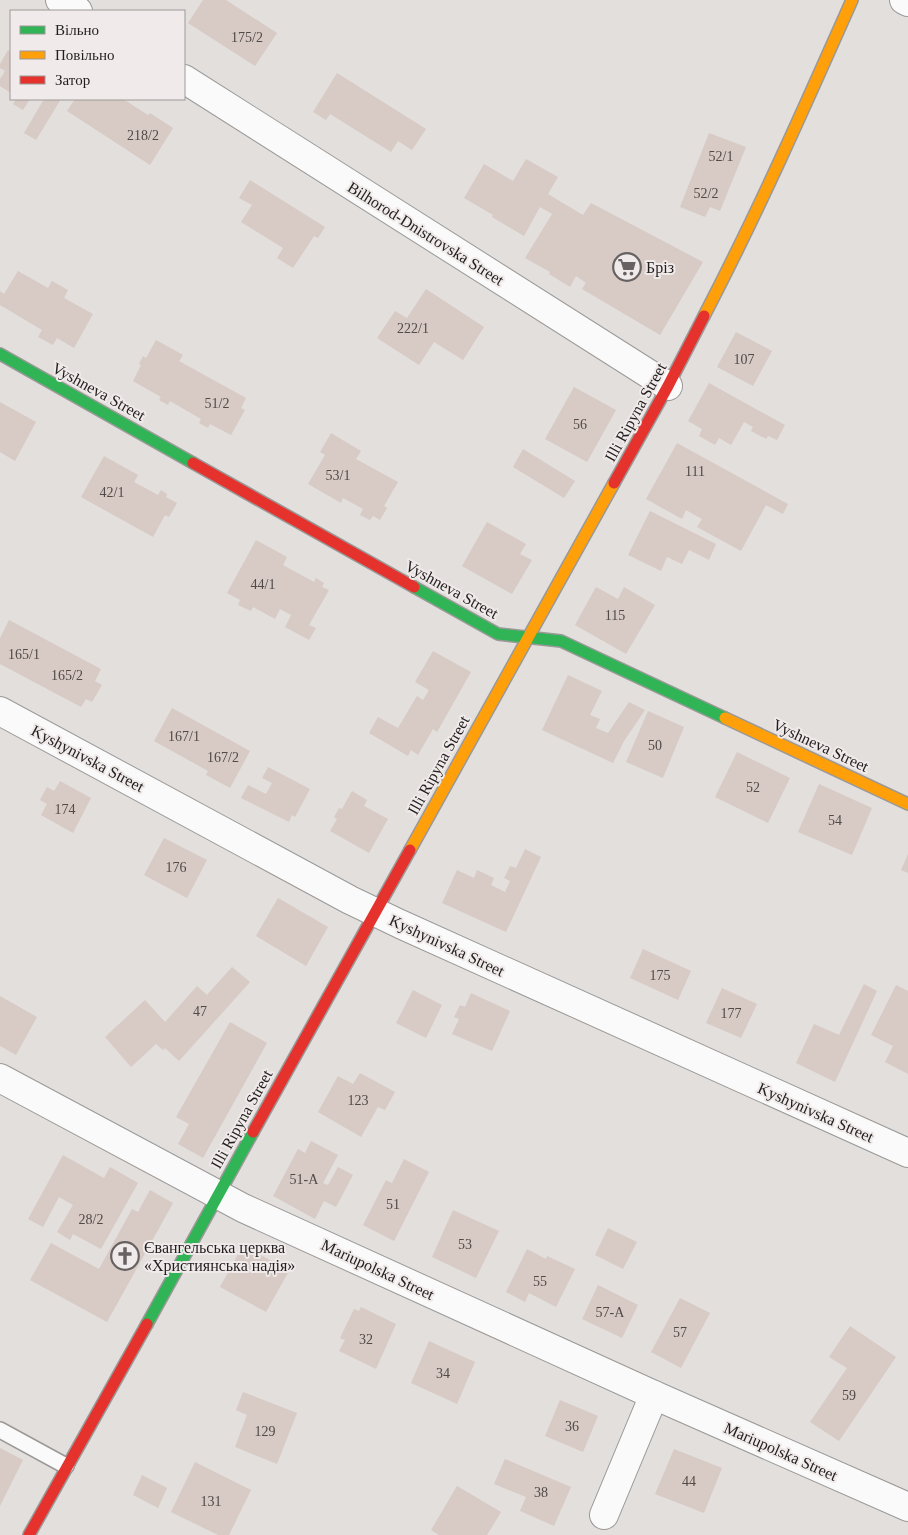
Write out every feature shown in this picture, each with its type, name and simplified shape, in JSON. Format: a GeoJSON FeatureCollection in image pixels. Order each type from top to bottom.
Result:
{"type":"FeatureCollection","features":[{"type":"Feature","properties":{"kind":"street"},"geometry":{"type":"LineString","coordinates":[[60,0],[76,10]]}},
{"type":"Feature","properties":{"kind":"street","name":"Illi Ripyna Street"},"geometry":{"type":"LineString","coordinates":[[28,1535],[668,386],[735,256],[798,122],[852,0]]}},
{"type":"Feature","properties":{"kind":"street"},"geometry":{"type":"LineString","coordinates":[[904,0],[908,2]]}},
{"type":"Feature","properties":{"kind":"street","name":"Bilhorod-Dnistrovska Street"},"geometry":{"type":"LineString","coordinates":[[185,80],[668,386]]}},
{"type":"Feature","properties":{"kind":"street","name":"Vyshneva Street"},"geometry":{"type":"LineString","coordinates":[[0,354],[498,634],[561,641],[908,804]]}},
{"type":"Feature","properties":{"kind":"street","name":"Kyshynivska Street"},"geometry":{"type":"LineString","coordinates":[[0,710],[375,912],[908,1153]]}},
{"type":"Feature","properties":{"kind":"street","name":"Mariupolska Street"},"geometry":{"type":"LineString","coordinates":[[0,1078],[243,1208],[654,1395],[908,1507]]}},
{"type":"Feature","properties":{"kind":"street"},"geometry":{"type":"LineString","coordinates":[[604,1514],[654,1395]]}},
{"type":"Feature","properties":{"kind":"lane"},"geometry":{"type":"LineString","coordinates":[[0,1430],[66,1466]]}},
{"type":"Feature","properties":{"kind":"building"},"geometry":{"type":"Polygon","coordinates":[[[203,0],[226,0],[277,33],[255,66],[188,23],[203,0]]]}},
{"type":"Feature","properties":{"kind":"building"},"geometry":{"type":"Polygon","coordinates":[[[8,50],[10,51],[10,92],[0,86],[0,79],[5,71],[0,68],[0,64],[8,50]]]}},
{"type":"Feature","properties":{"kind":"building"},"geometry":{"type":"Polygon","coordinates":[[[337,73],[426,129],[412,150],[398,141],[391,152],[330,114],[326,120],[313,112],[337,73]]]}},
{"type":"Feature","properties":{"kind":"building"},"geometry":{"type":"Polygon","coordinates":[[[15,100],[29,100],[23,110],[13,104],[15,100]]]}},
{"type":"Feature","properties":{"kind":"building"},"geometry":{"type":"Polygon","coordinates":[[[43,100],[60,100],[36,140],[24,133],[43,100]]]}},
{"type":"Feature","properties":{"kind":"building"},"geometry":{"type":"Polygon","coordinates":[[[74,100],[125,100],[173,128],[150,165],[67,111],[74,100]]]}},
{"type":"Feature","properties":{"kind":"building"},"geometry":{"type":"Polygon","coordinates":[[[709,133],[746,147],[720,211],[710,207],[705,217],[680,207],[709,133]]]}},
{"type":"Feature","properties":{"kind":"building","name":"Бріз"},"geometry":{"type":"Polygon","coordinates":[[[526,159],[558,177],[548,194],[583,215],[591,203],[703,262],[660,335],[582,289],[586,283],[576,276],[570,287],[549,274],[550,272],[525,258],[552,214],[540,207],[524,236],[464,198],[484,164],[513,181],[526,159]]]}},
{"type":"Feature","properties":{"kind":"building"},"geometry":{"type":"Polygon","coordinates":[[[250,180],[325,227],[318,238],[314,236],[293,268],[277,258],[283,248],[241,222],[252,205],[239,198],[250,180]]]}},
{"type":"Feature","properties":{"kind":"building"},"geometry":{"type":"Polygon","coordinates":[[[18,271],[48,288],[52,281],[68,290],[64,298],[93,314],[74,348],[57,338],[53,345],[38,337],[42,330],[0,305],[0,291],[4,294],[18,271]]]}},
{"type":"Feature","properties":{"kind":"building"},"geometry":{"type":"Polygon","coordinates":[[[426,289],[484,327],[463,360],[434,342],[419,365],[377,338],[395,311],[407,318],[426,289]]]}},
{"type":"Feature","properties":{"kind":"building"},"geometry":{"type":"Polygon","coordinates":[[[736,332],[772,351],[753,386],[717,367],[736,332]]]}},
{"type":"Feature","properties":{"kind":"building"},"geometry":{"type":"Polygon","coordinates":[[[156,340],[183,355],[179,361],[246,398],[241,408],[245,410],[231,435],[210,424],[208,428],[199,423],[201,419],[170,401],[168,405],[159,400],[161,397],[133,381],[143,356],[146,358],[156,340]]]}},
{"type":"Feature","properties":{"kind":"building"},"geometry":{"type":"Polygon","coordinates":[[[709,383],[785,425],[777,440],[768,436],[766,439],[751,431],[753,427],[744,422],[731,445],[719,438],[715,445],[699,436],[702,429],[688,421],[709,383]]]}},
{"type":"Feature","properties":{"kind":"building"},"geometry":{"type":"Polygon","coordinates":[[[574,387],[616,410],[587,462],[545,439],[574,387]]]}},
{"type":"Feature","properties":{"kind":"building"},"geometry":{"type":"Polygon","coordinates":[[[0,402],[36,422],[15,461],[0,452],[0,402]]]}},
{"type":"Feature","properties":{"kind":"building"},"geometry":{"type":"Polygon","coordinates":[[[331,433],[361,451],[356,459],[398,482],[384,506],[387,508],[380,520],[373,516],[370,520],[360,515],[363,509],[343,498],[341,503],[308,484],[325,455],[320,452],[331,433]]]}},
{"type":"Feature","properties":{"kind":"building"},"geometry":{"type":"Polygon","coordinates":[[[677,443],[788,504],[783,514],[766,505],[741,551],[697,527],[702,519],[686,510],[682,519],[646,499],[677,443]]]}},
{"type":"Feature","properties":{"kind":"building"},"geometry":{"type":"Polygon","coordinates":[[[523,449],[575,481],[564,498],[513,467],[523,449]]]}},
{"type":"Feature","properties":{"kind":"building"},"geometry":{"type":"Polygon","coordinates":[[[104,456],[138,475],[134,482],[158,495],[161,490],[167,494],[166,497],[177,503],[169,517],[165,515],[153,537],[81,497],[104,456]]]}},
{"type":"Feature","properties":{"kind":"building"},"geometry":{"type":"Polygon","coordinates":[[[650,511],[716,544],[709,560],[689,550],[682,564],[667,557],[661,571],[628,555],[650,511]]]}},
{"type":"Feature","properties":{"kind":"building"},"geometry":{"type":"Polygon","coordinates":[[[487,522],[526,544],[520,554],[532,560],[512,594],[462,566],[487,522]]]}},
{"type":"Feature","properties":{"kind":"building"},"geometry":{"type":"Polygon","coordinates":[[[256,540],[287,557],[283,565],[314,582],[316,578],[324,583],[322,587],[329,590],[309,625],[316,628],[309,640],[285,627],[291,615],[280,609],[275,619],[253,607],[251,611],[238,605],[240,600],[227,593],[256,540]]]}},
{"type":"Feature","properties":{"kind":"building"},"geometry":{"type":"Polygon","coordinates":[[[596,587],[618,599],[624,587],[655,605],[626,654],[575,625],[596,587]]]}},
{"type":"Feature","properties":{"kind":"building"},"geometry":{"type":"Polygon","coordinates":[[[9,620],[101,669],[95,681],[102,685],[92,702],[86,699],[81,707],[0,664],[0,638],[9,620]]]}},
{"type":"Feature","properties":{"kind":"building"},"geometry":{"type":"Polygon","coordinates":[[[433,651],[471,672],[437,732],[433,729],[418,755],[411,750],[408,756],[369,733],[378,717],[398,728],[417,696],[423,700],[429,690],[415,682],[433,651]]]}},
{"type":"Feature","properties":{"kind":"building"},"geometry":{"type":"Polygon","coordinates":[[[568,675],[602,691],[590,715],[600,719],[596,728],[608,733],[629,702],[645,710],[624,741],[613,763],[542,730],[568,675]]]}},
{"type":"Feature","properties":{"kind":"building"},"geometry":{"type":"Polygon","coordinates":[[[172,708],[250,751],[230,788],[206,775],[208,771],[154,741],[172,708]]]}},
{"type":"Feature","properties":{"kind":"building"},"geometry":{"type":"Polygon","coordinates":[[[648,711],[684,727],[663,778],[626,762],[648,711]]]}},
{"type":"Feature","properties":{"kind":"building"},"geometry":{"type":"Polygon","coordinates":[[[737,752],[790,778],[768,823],[715,797],[737,752]]]}},
{"type":"Feature","properties":{"kind":"building"},"geometry":{"type":"Polygon","coordinates":[[[268,767],[310,789],[295,817],[292,815],[289,822],[241,798],[248,785],[266,794],[272,783],[262,778],[268,767]]]}},
{"type":"Feature","properties":{"kind":"building"},"geometry":{"type":"Polygon","coordinates":[[[60,781],[91,798],[73,833],[41,815],[47,804],[40,800],[47,787],[54,791],[60,781]]]}},
{"type":"Feature","properties":{"kind":"building"},"geometry":{"type":"Polygon","coordinates":[[[819,784],[872,808],[852,855],[798,832],[819,784]]]}},
{"type":"Feature","properties":{"kind":"building"},"geometry":{"type":"Polygon","coordinates":[[[352,791],[367,800],[364,806],[388,819],[369,853],[330,831],[337,819],[334,817],[339,808],[342,809],[352,791]]]}},
{"type":"Feature","properties":{"kind":"building"},"geometry":{"type":"Polygon","coordinates":[[[164,838],[207,860],[187,898],[144,875],[164,838]]]}},
{"type":"Feature","properties":{"kind":"building"},"geometry":{"type":"Polygon","coordinates":[[[525,849],[541,857],[506,932],[442,903],[457,870],[474,878],[477,870],[494,878],[491,885],[505,892],[510,881],[504,878],[510,866],[516,868],[525,849]]]}},
{"type":"Feature","properties":{"kind":"building"},"geometry":{"type":"Polygon","coordinates":[[[908,854],[908,873],[901,870],[908,854]]]}},
{"type":"Feature","properties":{"kind":"building"},"geometry":{"type":"Polygon","coordinates":[[[278,898],[328,927],[306,966],[256,936],[278,898]]]}},
{"type":"Feature","properties":{"kind":"building"},"geometry":{"type":"Polygon","coordinates":[[[643,949],[691,971],[678,1000],[630,978],[643,949]]]}},
{"type":"Feature","properties":{"kind":"building"},"geometry":{"type":"Polygon","coordinates":[[[232,967],[250,982],[179,1061],[165,1048],[163,1050],[156,1044],[131,1067],[105,1037],[145,1000],[165,1022],[197,986],[207,995],[232,967]]]}},
{"type":"Feature","properties":{"kind":"building"},"geometry":{"type":"Polygon","coordinates":[[[864,984],[877,991],[835,1082],[796,1063],[814,1024],[839,1035],[864,984]]]}},
{"type":"Feature","properties":{"kind":"building"},"geometry":{"type":"Polygon","coordinates":[[[896,985],[908,991],[908,1074],[885,1062],[893,1046],[871,1035],[896,985]]]}},
{"type":"Feature","properties":{"kind":"building"},"geometry":{"type":"Polygon","coordinates":[[[722,988],[757,1004],[741,1038],[706,1023],[722,988]]]}},
{"type":"Feature","properties":{"kind":"building"},"geometry":{"type":"Polygon","coordinates":[[[413,990],[442,1005],[426,1038],[396,1023],[413,990]]]}},
{"type":"Feature","properties":{"kind":"building"},"geometry":{"type":"Polygon","coordinates":[[[471,993],[510,1011],[492,1051],[452,1034],[459,1019],[454,1017],[460,1005],[465,1007],[471,993]]]}},
{"type":"Feature","properties":{"kind":"building"},"geometry":{"type":"Polygon","coordinates":[[[0,996],[37,1017],[16,1055],[0,1046],[0,996]]]}},
{"type":"Feature","properties":{"kind":"building"},"geometry":{"type":"Polygon","coordinates":[[[230,1022],[267,1043],[203,1158],[178,1144],[189,1124],[176,1117],[230,1022]]]}},
{"type":"Feature","properties":{"kind":"building"},"geometry":{"type":"Polygon","coordinates":[[[360,1073],[395,1092],[385,1110],[378,1107],[361,1137],[318,1112],[338,1076],[353,1084],[360,1073]]]}},
{"type":"Feature","properties":{"kind":"building"},"geometry":{"type":"Polygon","coordinates":[[[311,1141],[338,1155],[323,1183],[328,1185],[338,1167],[353,1175],[336,1207],[324,1201],[315,1219],[273,1196],[298,1149],[305,1153],[311,1141]]]}},
{"type":"Feature","properties":{"kind":"building"},"geometry":{"type":"Polygon","coordinates":[[[63,1155],[104,1178],[110,1167],[138,1183],[101,1249],[73,1234],[70,1240],[57,1232],[73,1205],[59,1197],[43,1227],[28,1219],[63,1155]]]}},
{"type":"Feature","properties":{"kind":"building"},"geometry":{"type":"Polygon","coordinates":[[[404,1159],[429,1172],[394,1241],[363,1225],[386,1180],[392,1183],[404,1159]]]}},
{"type":"Feature","properties":{"kind":"building","name":"Євангельська церква «Християнська надія»"},"geometry":{"type":"Polygon","coordinates":[[[150,1190],[173,1203],[107,1322],[30,1280],[51,1243],[99,1269],[132,1209],[138,1212],[150,1190]]]}},
{"type":"Feature","properties":{"kind":"building"},"geometry":{"type":"Polygon","coordinates":[[[453,1210],[499,1231],[476,1278],[432,1257],[453,1210]]]}},
{"type":"Feature","properties":{"kind":"building"},"geometry":{"type":"Polygon","coordinates":[[[608,1228],[637,1242],[623,1269],[595,1255],[608,1228]]]}},
{"type":"Feature","properties":{"kind":"building"},"geometry":{"type":"Polygon","coordinates":[[[243,1245],[289,1271],[266,1312],[220,1287],[243,1245]]]}},
{"type":"Feature","properties":{"kind":"building"},"geometry":{"type":"Polygon","coordinates":[[[527,1249],[546,1259],[547,1256],[575,1269],[556,1307],[529,1293],[525,1302],[506,1292],[527,1249]]]}},
{"type":"Feature","properties":{"kind":"building"},"geometry":{"type":"Polygon","coordinates":[[[598,1285],[638,1305],[622,1338],[582,1319],[598,1285]]]}},
{"type":"Feature","properties":{"kind":"building"},"geometry":{"type":"Polygon","coordinates":[[[680,1298],[710,1313],[681,1368],[651,1352],[680,1298]]]}},
{"type":"Feature","properties":{"kind":"building"},"geometry":{"type":"Polygon","coordinates":[[[361,1307],[396,1324],[376,1369],[339,1351],[345,1340],[340,1338],[354,1309],[359,1311],[361,1307]]]}},
{"type":"Feature","properties":{"kind":"building"},"geometry":{"type":"Polygon","coordinates":[[[850,1326],[896,1357],[839,1441],[810,1422],[847,1368],[829,1357],[850,1326]]]}},
{"type":"Feature","properties":{"kind":"building"},"geometry":{"type":"Polygon","coordinates":[[[429,1341],[475,1362],[457,1404],[411,1383],[429,1341]]]}},
{"type":"Feature","properties":{"kind":"building"},"geometry":{"type":"Polygon","coordinates":[[[243,1392],[297,1413],[277,1464],[235,1447],[247,1415],[236,1410],[243,1392]]]}},
{"type":"Feature","properties":{"kind":"building"},"geometry":{"type":"Polygon","coordinates":[[[560,1400],[598,1416],[583,1452],[545,1436],[560,1400]]]}},
{"type":"Feature","properties":{"kind":"building"},"geometry":{"type":"Polygon","coordinates":[[[0,1448],[23,1460],[0,1506],[0,1448]]]}},
{"type":"Feature","properties":{"kind":"building"},"geometry":{"type":"Polygon","coordinates":[[[674,1449],[722,1468],[704,1513],[655,1494],[674,1449]]]}},
{"type":"Feature","properties":{"kind":"building"},"geometry":{"type":"Polygon","coordinates":[[[505,1459],[571,1487],[554,1526],[520,1511],[526,1497],[494,1484],[505,1459]]]}},
{"type":"Feature","properties":{"kind":"building"},"geometry":{"type":"Polygon","coordinates":[[[195,1462],[251,1490],[229,1535],[218,1535],[171,1512],[195,1462]]]}},
{"type":"Feature","properties":{"kind":"building"},"geometry":{"type":"Polygon","coordinates":[[[142,1475],[167,1488],[158,1508],[133,1495],[142,1475]]]}},
{"type":"Feature","properties":{"kind":"building"},"geometry":{"type":"Polygon","coordinates":[[[457,1486],[501,1512],[487,1535],[439,1535],[431,1530],[457,1486]]]}},
{"type":"Feature","properties":{"kind":"traffic: fast"},"geometry":{"type":"LineString","coordinates":[[0,354],[193,463]]}},
{"type":"Feature","properties":{"kind":"traffic: fast"},"geometry":{"type":"LineString","coordinates":[[414,587],[498,634],[561,641],[725,718]]}},
{"type":"Feature","properties":{"kind":"traffic: fast"},"geometry":{"type":"LineString","coordinates":[[147,1324],[253,1132]]}},
{"type":"Feature","properties":{"kind":"traffic: slow"},"geometry":{"type":"LineString","coordinates":[[704,316],[762,198],[852,0]]}},
{"type":"Feature","properties":{"kind":"traffic: slow"},"geometry":{"type":"LineString","coordinates":[[410,850],[614,483]]}},
{"type":"Feature","properties":{"kind":"traffic: slow"},"geometry":{"type":"LineString","coordinates":[[725,718],[908,804]]}},
{"type":"Feature","properties":{"kind":"traffic: jam"},"geometry":{"type":"LineString","coordinates":[[614,483],[668,386],[704,316]]}},
{"type":"Feature","properties":{"kind":"traffic: jam"},"geometry":{"type":"LineString","coordinates":[[193,463],[414,587]]}},
{"type":"Feature","properties":{"kind":"traffic: jam"},"geometry":{"type":"LineString","coordinates":[[253,1132],[410,850]]}},
{"type":"Feature","properties":{"kind":"traffic: jam"},"geometry":{"type":"LineString","coordinates":[[29,1535],[147,1324]]}},
{"type":"Feature","properties":{"kind":"place","name":"Бріз"},"geometry":{"type":"Point","coordinates":[627,267]}},
{"type":"Feature","properties":{"kind":"place","name":"Євангельська церква «Християнська надія»"},"geometry":{"type":"Point","coordinates":[125,1256]}}]}
